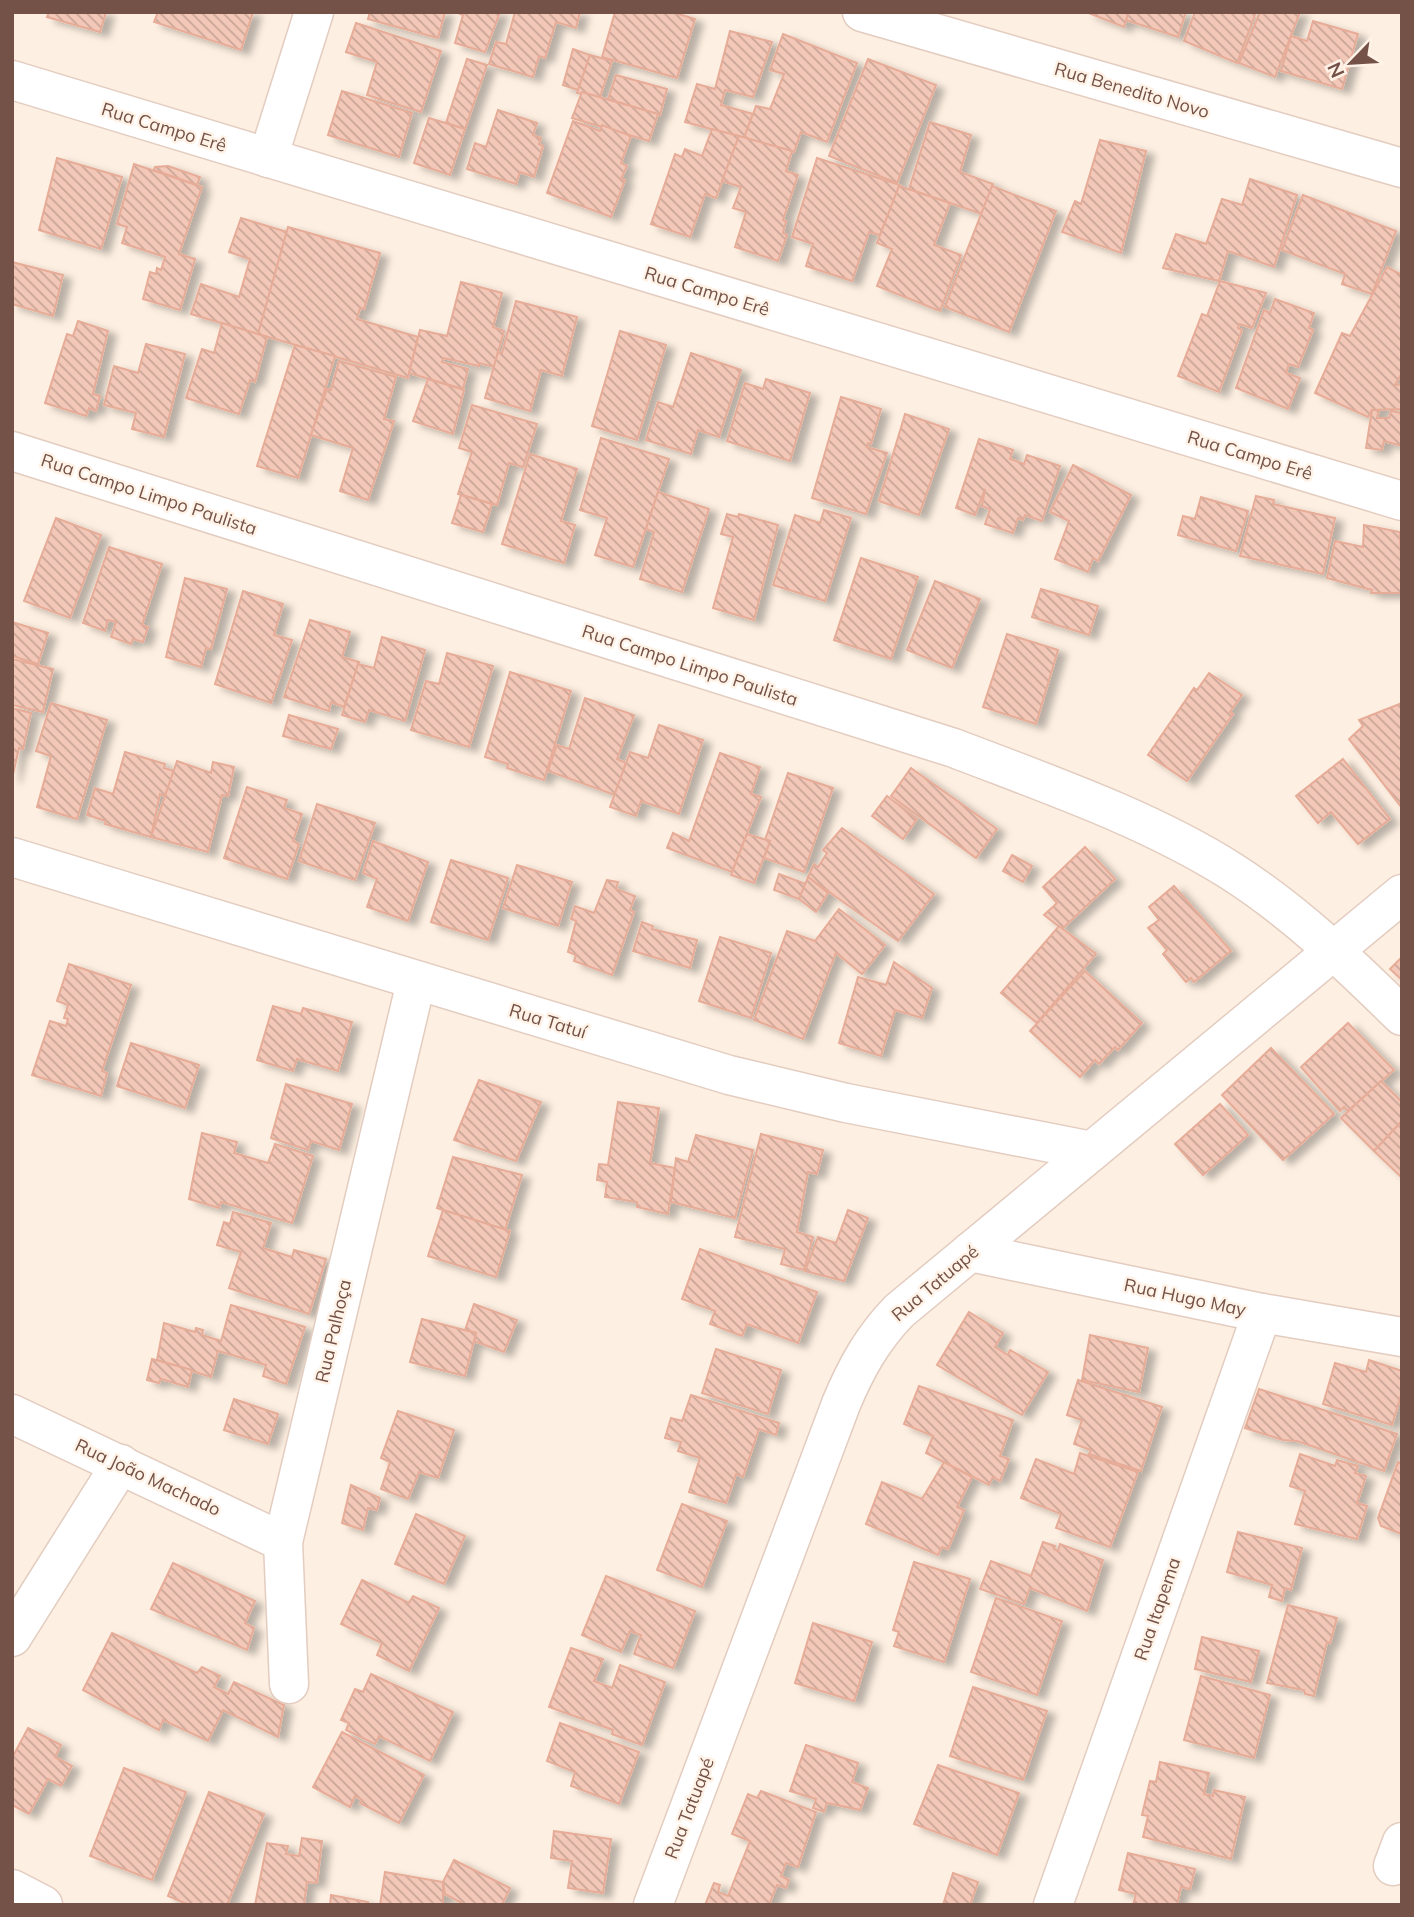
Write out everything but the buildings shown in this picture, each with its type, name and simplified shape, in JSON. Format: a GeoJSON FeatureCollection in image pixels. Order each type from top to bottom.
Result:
{"type":"FeatureCollection","features":[{"type":"Feature","properties":{"kind":"street"},"geometry":{"type":"LineString","coordinates":[[268,158],[313,12]]}},
{"type":"Feature","properties":{"kind":"street","name":"Rua Benedito Novo"},"geometry":{"type":"LineString","coordinates":[[862,12],[1402,169]]}},
{"type":"Feature","properties":{"kind":"street","name":"Rua Campo Erê"},"geometry":{"type":"LineString","coordinates":[[12,80],[1402,501]]}},
{"type":"Feature","properties":{"kind":"street","name":"Rua Campo Limpo Paulista"},"geometry":{"type":"LineString","coordinates":[[12,451],[954,748],[1057,788],[1161,834],[1230,871],[1298,919],[1335,950],[1402,1016]]}},
{"type":"Feature","properties":{"kind":"street","name":"Rua Tatuí"},"geometry":{"type":"LineString","coordinates":[[12,857],[415,982],[729,1075],[846,1103],[1092,1151]]}},
{"type":"Feature","properties":{"kind":"street","name":"Rua Tatuapé"},"geometry":{"type":"LineString","coordinates":[[653,1905],[856,1368],[877,1334],[899,1311],[1402,894]]}},
{"type":"Feature","properties":{"kind":"street","name":"Rua Palhoça"},"geometry":{"type":"LineString","coordinates":[[289,1684],[282,1542],[415,982]]}},
{"type":"Feature","properties":{"kind":"street","name":"Rua Hugo May"},"geometry":{"type":"LineString","coordinates":[[970,1252],[1262,1313],[1402,1337]]}},
{"type":"Feature","properties":{"kind":"street","name":"Rua Itapema"},"geometry":{"type":"LineString","coordinates":[[1053,1905],[1262,1313]]}},
{"type":"Feature","properties":{"kind":"street","name":"Rua João Machado"},"geometry":{"type":"LineString","coordinates":[[12,1414],[282,1542]]}},
{"type":"Feature","properties":{"kind":"street"},"geometry":{"type":"LineString","coordinates":[[12,1637],[121,1464]]}},
{"type":"Feature","properties":{"kind":"street"},"geometry":{"type":"LineString","coordinates":[[12,1889],[43,1905]]}}]}
